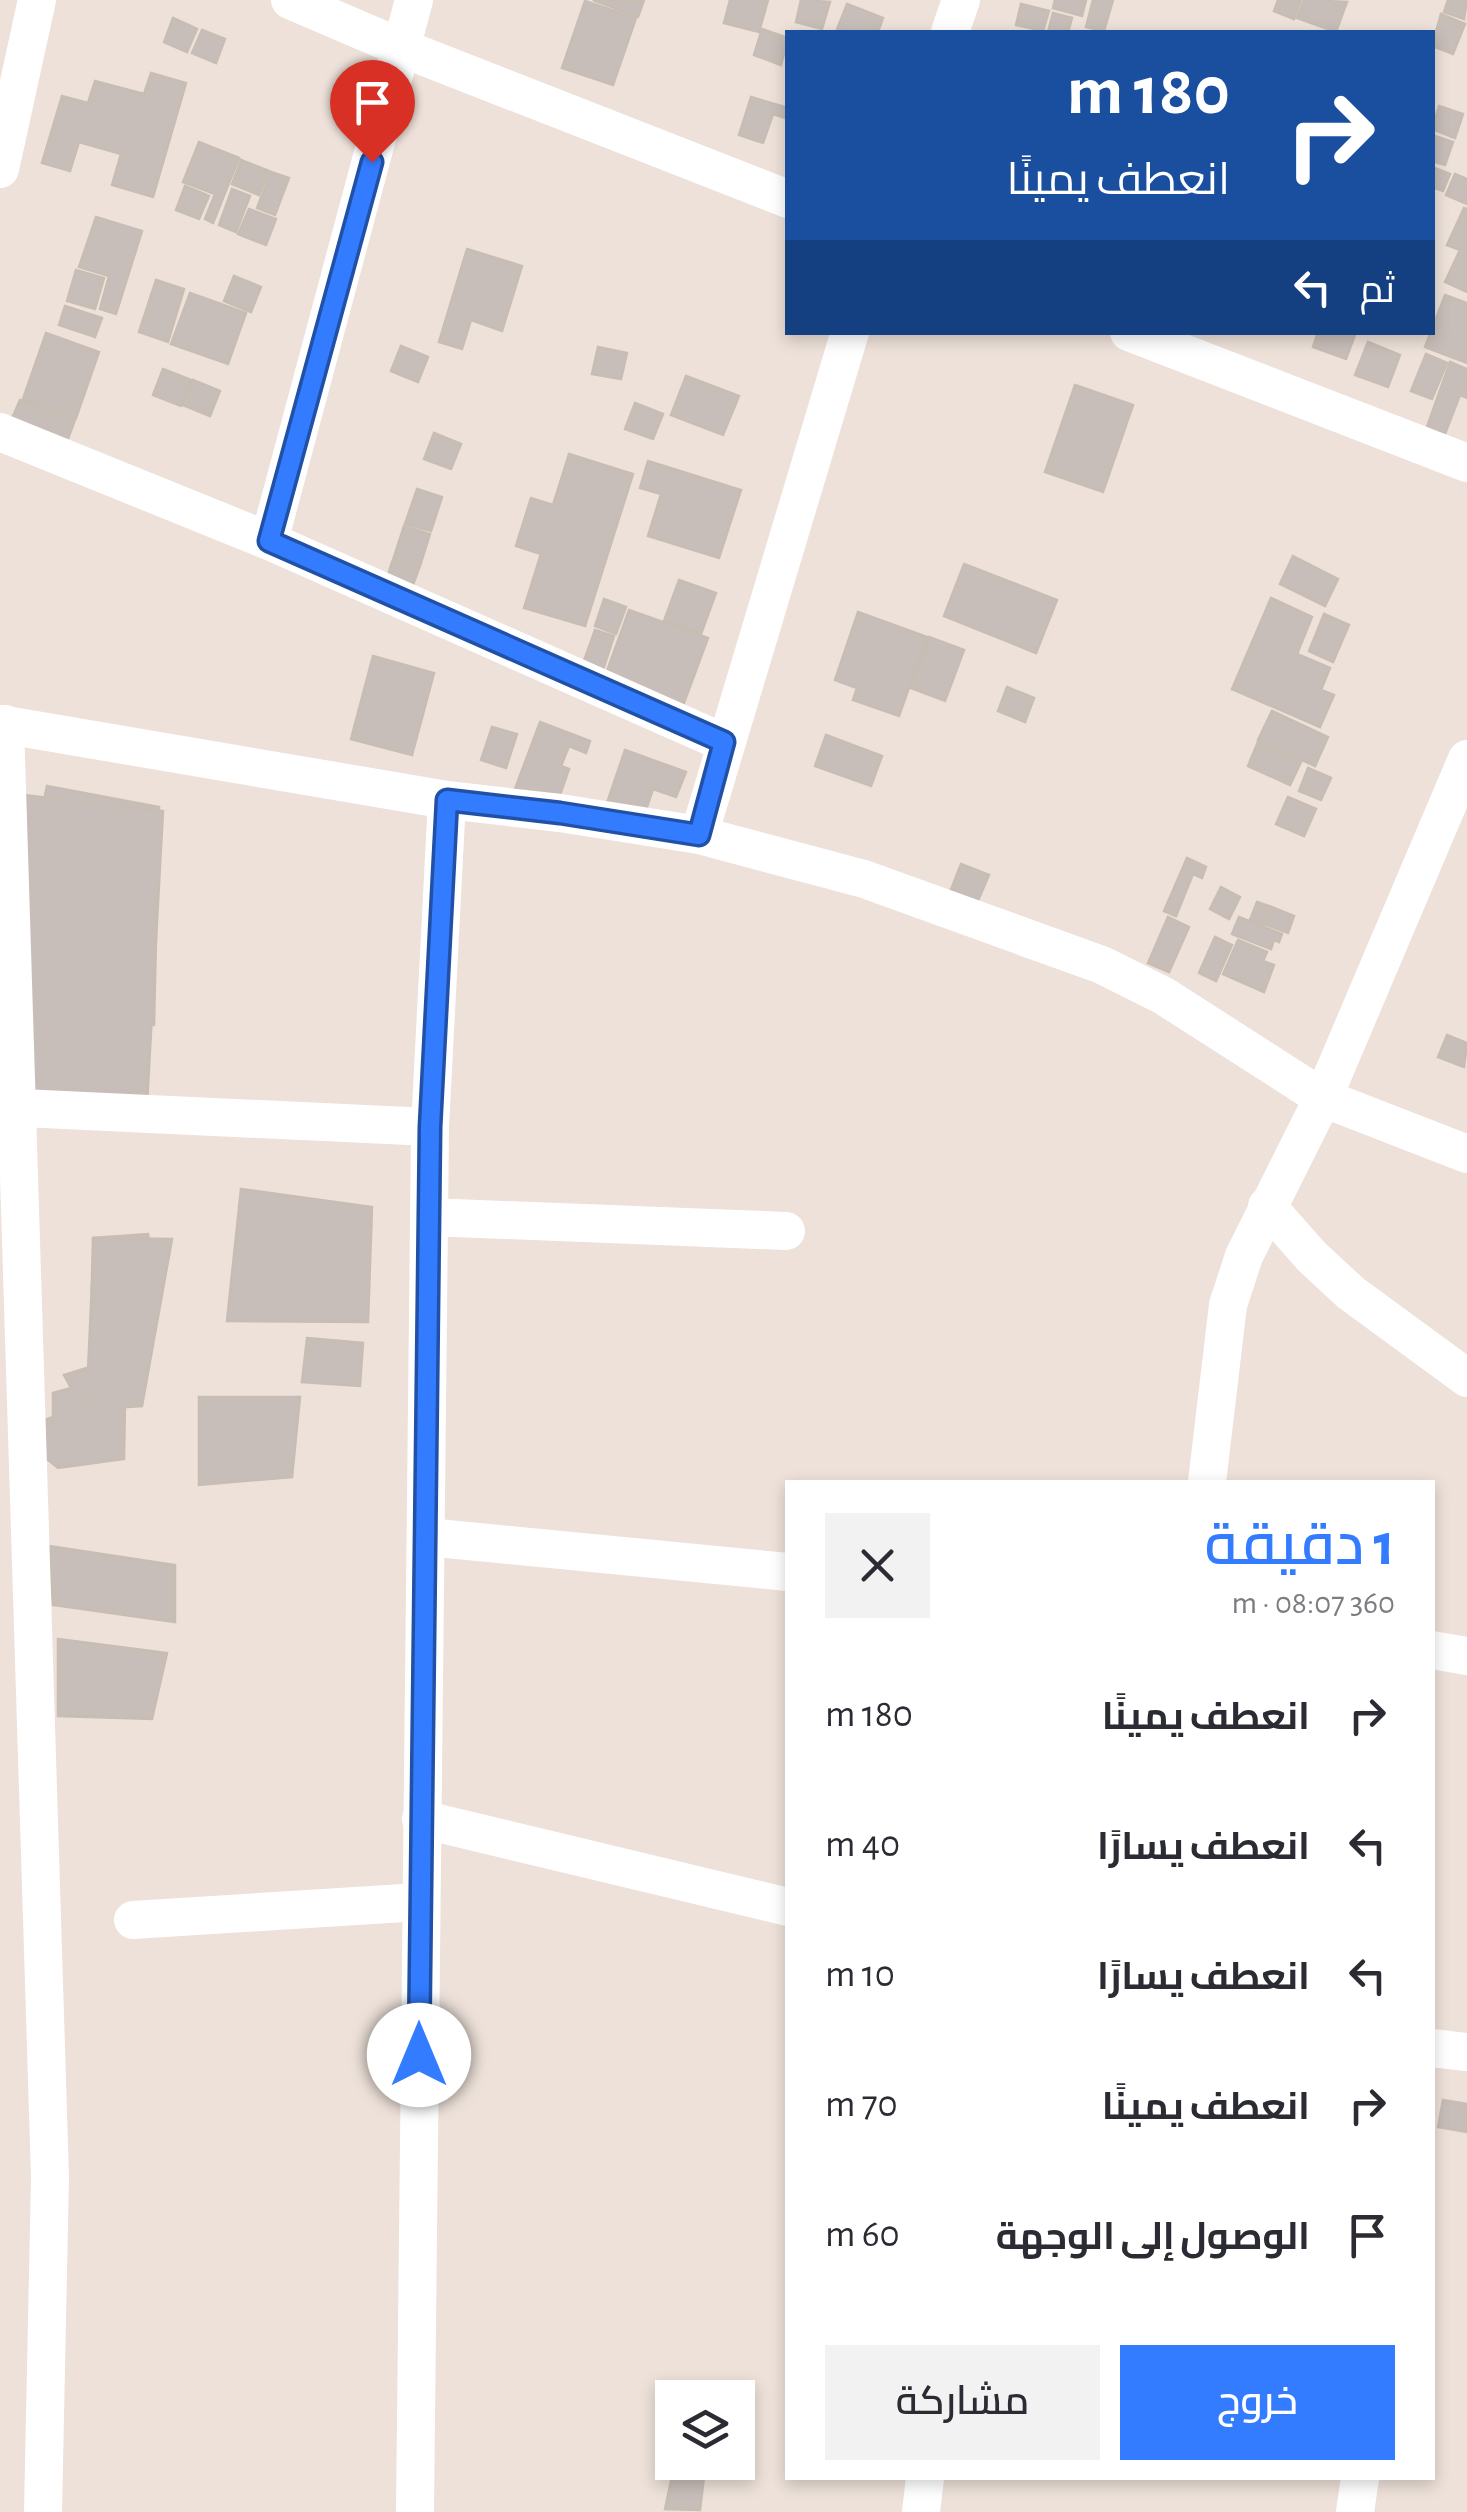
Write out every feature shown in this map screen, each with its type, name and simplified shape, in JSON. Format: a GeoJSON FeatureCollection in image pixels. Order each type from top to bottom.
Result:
{"type":"FeatureCollection","features":[{"type":"Feature","properties":{"kind":"street"},"geometry":{"type":"LineString","coordinates":[[0,169],[37,0]]}},
{"type":"Feature","properties":{"kind":"street"},"geometry":{"type":"LineString","coordinates":[[290,0],[402,48],[785,198]]}},
{"type":"Feature","properties":{"kind":"street"},"geometry":{"type":"LineString","coordinates":[[269,541],[414,0]]}},
{"type":"Feature","properties":{"kind":"street"},"geometry":{"type":"LineString","coordinates":[[951,30],[961,0]]}},
{"type":"Feature","properties":{"kind":"street"},"geometry":{"type":"LineString","coordinates":[[699,835],[849,335]]}},
{"type":"Feature","properties":{"kind":"street"},"geometry":{"type":"LineString","coordinates":[[1137,335],[1467,462]]}},
{"type":"Feature","properties":{"kind":"street"},"geometry":{"type":"LineString","coordinates":[[0,432],[269,541],[724,742]]}},
{"type":"Feature","properties":{"kind":"street"},"geometry":{"type":"LineString","coordinates":[[43,2512],[50,2177],[16,1672],[2,724],[447,800],[699,835],[864,879],[1102,965],[1164,996],[1323,1098],[1467,1154]]}},
{"type":"Feature","properties":{"kind":"street"},"geometry":{"type":"LineString","coordinates":[[1207,1480],[1228,1305],[1244,1256],[1323,1098],[1467,759]]}},
{"type":"Feature","properties":{"kind":"street"},"geometry":{"type":"LineString","coordinates":[[415,2512],[430,1127],[447,800]]}},
{"type":"Feature","properties":{"kind":"street"},"geometry":{"type":"LineString","coordinates":[[7,1107],[430,1127]]}},
{"type":"Feature","properties":{"kind":"street"},"geometry":{"type":"LineString","coordinates":[[1267,1206],[1312,1257],[1351,1293],[1467,1378]]}},
{"type":"Feature","properties":{"kind":"street"},"geometry":{"type":"LineString","coordinates":[[429,1217],[786,1231]]}},
{"type":"Feature","properties":{"kind":"street"},"geometry":{"type":"LineString","coordinates":[[427,1537],[785,1572]]}},
{"type":"Feature","properties":{"kind":"street"},"geometry":{"type":"LineString","coordinates":[[1435,1651],[1467,1656]]}},
{"type":"Feature","properties":{"kind":"street"},"geometry":{"type":"LineString","coordinates":[[420,1819],[785,1906]]}},
{"type":"Feature","properties":{"kind":"street"},"geometry":{"type":"LineString","coordinates":[[133,1920],[420,1902]]}},
{"type":"Feature","properties":{"kind":"street"},"geometry":{"type":"LineString","coordinates":[[1435,2048],[1467,2052]]}},
{"type":"Feature","properties":{"kind":"street"},"geometry":{"type":"LineString","coordinates":[[922,2512],[924,2480]]}},
{"type":"Feature","properties":{"kind":"building"},"geometry":{"type":"Polygon","coordinates":[[[593,0],[644,0],[638,17],[593,0]]]}},
{"type":"Feature","properties":{"kind":"building"},"geometry":{"type":"Polygon","coordinates":[[[730,0],[768,0],[759,32],[724,23],[730,0]]]}},
{"type":"Feature","properties":{"kind":"building"},"geometry":{"type":"Polygon","coordinates":[[[801,0],[830,2],[822,29],[796,22],[801,0]]]}},
{"type":"Feature","properties":{"kind":"building"},"geometry":{"type":"Polygon","coordinates":[[[1055,0],[1086,0],[1082,16],[1053,8],[1055,0]]]}},
{"type":"Feature","properties":{"kind":"building"},"geometry":{"type":"Polygon","coordinates":[[[1093,0],[1113,0],[1104,30],[1086,27],[1093,0]]]}},
{"type":"Feature","properties":{"kind":"building"},"geometry":{"type":"Polygon","coordinates":[[[1278,0],[1301,0],[1294,19],[1274,11],[1278,0]]]}},
{"type":"Feature","properties":{"kind":"building"},"geometry":{"type":"Polygon","coordinates":[[[1304,0],[1347,2],[1337,30],[1297,18],[1304,0]]]}},
{"type":"Feature","properties":{"kind":"building"},"geometry":{"type":"Polygon","coordinates":[[[1448,0],[1467,0],[1464,19],[1444,12],[1448,0]]]}},
{"type":"Feature","properties":{"kind":"building"},"geometry":{"type":"Polygon","coordinates":[[[585,1],[636,18],[613,85],[562,68],[585,1]]]}},
{"type":"Feature","properties":{"kind":"building"},"geometry":{"type":"Polygon","coordinates":[[[847,4],[883,18],[879,30],[837,30],[847,4]]]}},
{"type":"Feature","properties":{"kind":"building"},"geometry":{"type":"Polygon","coordinates":[[[1021,4],[1049,11],[1043,30],[1016,25],[1021,4]]]}},
{"type":"Feature","properties":{"kind":"building"},"geometry":{"type":"Polygon","coordinates":[[[1053,13],[1072,18],[1069,30],[1049,30],[1053,13]]]}},
{"type":"Feature","properties":{"kind":"building"},"geometry":{"type":"Polygon","coordinates":[[[1441,14],[1465,24],[1453,54],[1435,47],[1441,14]]]}},
{"type":"Feature","properties":{"kind":"building"},"geometry":{"type":"Polygon","coordinates":[[[173,18],[197,29],[187,52],[164,42],[173,18]]]}},
{"type":"Feature","properties":{"kind":"building"},"geometry":{"type":"Polygon","coordinates":[[[762,29],[785,37],[781,65],[754,55],[762,29]]]}},
{"type":"Feature","properties":{"kind":"building"},"geometry":{"type":"Polygon","coordinates":[[[202,30],[225,39],[216,63],[192,53],[202,30]]]}},
{"type":"Feature","properties":{"kind":"building"},"geometry":{"type":"Polygon","coordinates":[[[151,73],[186,83],[153,197],[112,185],[121,154],[79,142],[70,171],[42,163],[62,96],[88,103],[95,81],[144,94],[151,73]]]}},
{"type":"Feature","properties":{"kind":"building"},"geometry":{"type":"Polygon","coordinates":[[[751,97],[785,107],[785,118],[773,114],[763,143],[739,135],[751,97]]]}},
{"type":"Feature","properties":{"kind":"building"},"geometry":{"type":"Polygon","coordinates":[[[1439,106],[1463,114],[1455,138],[1435,130],[1439,106]]]}},
{"type":"Feature","properties":{"kind":"building"},"geometry":{"type":"Polygon","coordinates":[[[1435,136],[1453,142],[1445,165],[1435,162],[1435,136]]]}},
{"type":"Feature","properties":{"kind":"building"},"geometry":{"type":"Polygon","coordinates":[[[199,142],[239,158],[213,223],[205,219],[215,194],[183,182],[199,142]]]}},
{"type":"Feature","properties":{"kind":"building"},"geometry":{"type":"Polygon","coordinates":[[[241,160],[269,171],[259,195],[232,184],[241,160]]]}},
{"type":"Feature","properties":{"kind":"building"},"geometry":{"type":"Polygon","coordinates":[[[1435,168],[1450,174],[1443,191],[1435,188],[1435,168]]]}},
{"type":"Feature","properties":{"kind":"building"},"geometry":{"type":"Polygon","coordinates":[[[271,172],[289,178],[275,215],[257,208],[271,172]]]}},
{"type":"Feature","properties":{"kind":"building"},"geometry":{"type":"Polygon","coordinates":[[[1455,174],[1467,179],[1467,204],[1446,195],[1455,174]]]}},
{"type":"Feature","properties":{"kind":"building"},"geometry":{"type":"Polygon","coordinates":[[[185,186],[209,196],[199,219],[176,210],[185,186]]]}},
{"type":"Feature","properties":{"kind":"building"},"geometry":{"type":"Polygon","coordinates":[[[232,189],[250,196],[236,232],[219,225],[232,189]]]}},
{"type":"Feature","properties":{"kind":"building"},"geometry":{"type":"Polygon","coordinates":[[[1464,208],[1467,292],[1445,282],[1460,250],[1447,245],[1464,208]]]}},
{"type":"Feature","properties":{"kind":"building"},"geometry":{"type":"Polygon","coordinates":[[[249,209],[276,219],[266,245],[238,234],[249,209]]]}},
{"type":"Feature","properties":{"kind":"building"},"geometry":{"type":"Polygon","coordinates":[[[96,217],[142,231],[116,314],[100,309],[109,276],[79,267],[96,217]]]}},
{"type":"Feature","properties":{"kind":"building"},"geometry":{"type":"Polygon","coordinates":[[[467,249],[522,266],[502,331],[471,320],[462,349],[439,342],[467,249]]]}},
{"type":"Feature","properties":{"kind":"building"},"geometry":{"type":"Polygon","coordinates":[[[76,270],[104,278],[95,309],[67,301],[76,270]]]}},
{"type":"Feature","properties":{"kind":"building"},"geometry":{"type":"Polygon","coordinates":[[[234,276],[261,287],[251,312],[224,301],[234,276]]]}},
{"type":"Feature","properties":{"kind":"building"},"geometry":{"type":"Polygon","coordinates":[[[156,280],[184,289],[168,342],[139,332],[156,280]]]}},
{"type":"Feature","properties":{"kind":"building"},"geometry":{"type":"Polygon","coordinates":[[[190,293],[246,313],[228,364],[171,344],[190,293]]]}},
{"type":"Feature","properties":{"kind":"building"},"geometry":{"type":"Polygon","coordinates":[[[1445,295],[1467,303],[1467,363],[1425,347],[1430,335],[1435,335],[1435,321],[1445,295]]]}},
{"type":"Feature","properties":{"kind":"building"},"geometry":{"type":"Polygon","coordinates":[[[65,306],[102,318],[95,337],[59,325],[65,306]]]}},
{"type":"Feature","properties":{"kind":"building"},"geometry":{"type":"Polygon","coordinates":[[[46,333],[99,352],[76,418],[23,399],[46,333]]]}},
{"type":"Feature","properties":{"kind":"building"},"geometry":{"type":"Polygon","coordinates":[[[1317,335],[1355,335],[1346,359],[1313,347],[1317,335]]]}},
{"type":"Feature","properties":{"kind":"building"},"geometry":{"type":"Polygon","coordinates":[[[1368,342],[1400,355],[1388,387],[1355,375],[1368,342]]]}},
{"type":"Feature","properties":{"kind":"building"},"geometry":{"type":"Polygon","coordinates":[[[401,346],[428,357],[418,382],[391,371],[401,346]]]}},
{"type":"Feature","properties":{"kind":"building"},"geometry":{"type":"Polygon","coordinates":[[[598,347],[627,353],[621,379],[592,374],[598,347]]]}},
{"type":"Feature","properties":{"kind":"building"},"geometry":{"type":"Polygon","coordinates":[[[1426,354],[1447,363],[1432,399],[1411,391],[1426,354]]]}},
{"type":"Feature","properties":{"kind":"building"},"geometry":{"type":"Polygon","coordinates":[[[1450,362],[1467,369],[1467,398],[1460,395],[1445,434],[1427,427],[1450,362]]]}},
{"type":"Feature","properties":{"kind":"building"},"geometry":{"type":"Polygon","coordinates":[[[163,369],[191,380],[181,406],[153,395],[163,369]]]}},
{"type":"Feature","properties":{"kind":"building"},"geometry":{"type":"Polygon","coordinates":[[[686,376],[739,396],[723,435],[671,415],[686,376]]]}},
{"type":"Feature","properties":{"kind":"building"},"geometry":{"type":"Polygon","coordinates":[[[193,380],[220,391],[210,416],[183,405],[193,380]]]}},
{"type":"Feature","properties":{"kind":"building"},"geometry":{"type":"Polygon","coordinates":[[[1075,385],[1133,405],[1103,492],[1045,472],[1075,385]]]}},
{"type":"Feature","properties":{"kind":"building"},"geometry":{"type":"Polygon","coordinates":[[[20,400],[75,420],[66,444],[10,423],[20,400]]]}},
{"type":"Feature","properties":{"kind":"building"},"geometry":{"type":"Polygon","coordinates":[[[635,403],[663,414],[653,439],[625,429],[635,403]]]}},
{"type":"Feature","properties":{"kind":"building"},"geometry":{"type":"Polygon","coordinates":[[[434,433],[461,444],[451,469],[424,459],[434,433]]]}},
{"type":"Feature","properties":{"kind":"building"},"geometry":{"type":"Polygon","coordinates":[[[569,454],[633,474],[585,626],[524,608],[541,554],[516,546],[531,498],[553,505],[569,454]]]}},
{"type":"Feature","properties":{"kind":"building"},"geometry":{"type":"Polygon","coordinates":[[[648,461],[741,490],[719,558],[648,536],[661,494],[640,488],[648,461]]]}},
{"type":"Feature","properties":{"kind":"building"},"geometry":{"type":"Polygon","coordinates":[[[417,489],[442,497],[431,531],[405,524],[417,489]]]}},
{"type":"Feature","properties":{"kind":"building"},"geometry":{"type":"Polygon","coordinates":[[[404,526],[430,534],[419,569],[393,560],[404,526]]]}},
{"type":"Feature","properties":{"kind":"building"},"geometry":{"type":"Polygon","coordinates":[[[1293,556],[1338,579],[1325,606],[1280,584],[1293,556]]]}},
{"type":"Feature","properties":{"kind":"building"},"geometry":{"type":"Polygon","coordinates":[[[392,562],[418,571],[409,596],[384,588],[392,562]]]}},
{"type":"Feature","properties":{"kind":"building"},"geometry":{"type":"Polygon","coordinates":[[[964,564],[1057,600],[1036,653],[944,616],[964,564]]]}},
{"type":"Feature","properties":{"kind":"building"},"geometry":{"type":"Polygon","coordinates":[[[679,580],[716,593],[701,634],[664,621],[679,580]]]}},
{"type":"Feature","properties":{"kind":"building"},"geometry":{"type":"Polygon","coordinates":[[[1271,598],[1312,617],[1297,654],[1330,668],[1321,690],[1334,695],[1320,727],[1232,689],[1271,598]]]}},
{"type":"Feature","properties":{"kind":"building"},"geometry":{"type":"Polygon","coordinates":[[[604,599],[626,607],[616,634],[595,626],[604,599]]]}},
{"type":"Feature","properties":{"kind":"building"},"geometry":{"type":"Polygon","coordinates":[[[629,610],[708,638],[681,711],[603,682],[629,610]]]}},
{"type":"Feature","properties":{"kind":"building"},"geometry":{"type":"Polygon","coordinates":[[[858,612],[927,637],[899,716],[853,700],[857,688],[835,680],[858,612]]]}},
{"type":"Feature","properties":{"kind":"building"},"geometry":{"type":"Polygon","coordinates":[[[1324,614],[1349,625],[1333,662],[1309,651],[1324,614]]]}},
{"type":"Feature","properties":{"kind":"building"},"geometry":{"type":"Polygon","coordinates":[[[595,630],[614,636],[601,676],[581,669],[595,630]]]}},
{"type":"Feature","properties":{"kind":"building"},"geometry":{"type":"Polygon","coordinates":[[[929,637],[964,650],[945,701],[911,688],[929,637]]]}},
{"type":"Feature","properties":{"kind":"building"},"geometry":{"type":"Polygon","coordinates":[[[373,656],[434,673],[412,755],[351,739],[373,656]]]}},
{"type":"Feature","properties":{"kind":"building"},"geometry":{"type":"Polygon","coordinates":[[[1007,687],[1034,698],[1025,722],[998,711],[1007,687]]]}},
{"type":"Feature","properties":{"kind":"building"},"geometry":{"type":"Polygon","coordinates":[[[1272,711],[1328,737],[1315,766],[1258,740],[1272,711]]]}},
{"type":"Feature","properties":{"kind":"building"},"geometry":{"type":"Polygon","coordinates":[[[540,722],[590,741],[586,753],[569,746],[561,766],[569,769],[557,804],[515,789],[540,722]]]}},
{"type":"Feature","properties":{"kind":"building"},"geometry":{"type":"Polygon","coordinates":[[[492,727],[517,734],[506,768],[481,760],[492,727]]]}},
{"type":"Feature","properties":{"kind":"building"},"geometry":{"type":"Polygon","coordinates":[[[826,735],[882,756],[871,786],[815,766],[826,735]]]}},
{"type":"Feature","properties":{"kind":"building"},"geometry":{"type":"Polygon","coordinates":[[[1258,742],[1301,762],[1290,785],[1248,766],[1258,742]]]}},
{"type":"Feature","properties":{"kind":"building"},"geometry":{"type":"Polygon","coordinates":[[[625,750],[686,772],[676,797],[653,789],[644,816],[607,803],[625,750]]]}},
{"type":"Feature","properties":{"kind":"building"},"geometry":{"type":"Polygon","coordinates":[[[1308,768],[1331,778],[1321,800],[1299,791],[1308,768]]]}},
{"type":"Feature","properties":{"kind":"building"},"geometry":{"type":"Polygon","coordinates":[[[47,786],[159,807],[154,1025],[43,1019],[49,860],[17,859],[17,804],[43,805],[47,786]]]}},
{"type":"Feature","properties":{"kind":"building"},"geometry":{"type":"Polygon","coordinates":[[[15,794],[163,811],[147,1105],[31,1100],[15,794]]]}},
{"type":"Feature","properties":{"kind":"building"},"geometry":{"type":"Polygon","coordinates":[[[1288,797],[1316,809],[1304,836],[1276,824],[1288,797]]]}},
{"type":"Feature","properties":{"kind":"building"},"geometry":{"type":"Polygon","coordinates":[[[1187,858],[1206,867],[1202,878],[1193,874],[1176,916],[1164,911],[1187,858]]]}},
{"type":"Feature","properties":{"kind":"building"},"geometry":{"type":"Polygon","coordinates":[[[961,864],[989,875],[977,903],[950,892],[961,864]]]}},
{"type":"Feature","properties":{"kind":"building"},"geometry":{"type":"Polygon","coordinates":[[[1221,887],[1240,897],[1229,919],[1210,909],[1221,887]]]}},
{"type":"Feature","properties":{"kind":"building"},"geometry":{"type":"Polygon","coordinates":[[[1257,902],[1272,907],[1265,925],[1250,920],[1257,902]]]}},
{"type":"Feature","properties":{"kind":"building"},"geometry":{"type":"Polygon","coordinates":[[[1274,908],[1294,916],[1288,933],[1267,925],[1274,908]]]}},
{"type":"Feature","properties":{"kind":"building"},"geometry":{"type":"Polygon","coordinates":[[[1168,917],[1189,927],[1169,972],[1148,963],[1168,917]]]}},
{"type":"Feature","properties":{"kind":"building"},"geometry":{"type":"Polygon","coordinates":[[[1239,917],[1282,934],[1279,942],[1274,940],[1271,949],[1232,934],[1239,917]]]}},
{"type":"Feature","properties":{"kind":"building"},"geometry":{"type":"Polygon","coordinates":[[[1215,937],[1232,945],[1216,981],[1199,973],[1215,937]]]}},
{"type":"Feature","properties":{"kind":"building"},"geometry":{"type":"Polygon","coordinates":[[[1238,940],[1267,952],[1263,961],[1274,965],[1264,992],[1223,974],[1238,940]]]}},
{"type":"Feature","properties":{"kind":"building"},"geometry":{"type":"Polygon","coordinates":[[[1447,1035],[1467,1043],[1464,1067],[1438,1057],[1447,1035]]]}},
{"type":"Feature","properties":{"kind":"building"},"geometry":{"type":"Polygon","coordinates":[[[241,1189],[372,1207],[368,1322],[227,1321],[241,1189]]]}},
{"type":"Feature","properties":{"kind":"building"},"geometry":{"type":"Polygon","coordinates":[[[148,1234],[152,1264],[146,1343],[126,1348],[124,1459],[58,1468],[47,1459],[35,1464],[33,1424],[53,1417],[53,1393],[71,1388],[64,1375],[90,1367],[93,1238],[148,1234]]]}},
{"type":"Feature","properties":{"kind":"building"},"geometry":{"type":"Polygon","coordinates":[[[94,1238],[172,1239],[142,1406],[97,1409],[74,1372],[88,1371],[94,1238]]]}},
{"type":"Feature","properties":{"kind":"building"},"geometry":{"type":"Polygon","coordinates":[[[307,1338],[363,1343],[360,1386],[302,1382],[307,1338]]]}},
{"type":"Feature","properties":{"kind":"building"},"geometry":{"type":"Polygon","coordinates":[[[199,1397],[300,1397],[292,1477],[199,1485],[199,1397]]]}},
{"type":"Feature","properties":{"kind":"building"},"geometry":{"type":"Polygon","coordinates":[[[49,1546],[175,1565],[175,1622],[53,1605],[49,1546]]]}},
{"type":"Feature","properties":{"kind":"building"},"geometry":{"type":"Polygon","coordinates":[[[58,1639],[167,1653],[152,1719],[58,1716],[58,1639]]]}},
{"type":"Feature","properties":{"kind":"building"},"geometry":{"type":"Polygon","coordinates":[[[1443,2100],[1467,2104],[1467,2132],[1438,2127],[1443,2100]]]}},
{"type":"Feature","properties":{"kind":"building"},"geometry":{"type":"Polygon","coordinates":[[[671,2480],[704,2480],[700,2510],[665,2509],[671,2480]]]}},
{"type":"Feature","properties":{"kind":"route"},"geometry":{"type":"LineString","coordinates":[[372,162],[269,541],[724,742],[699,835],[447,800],[430,1127],[419,2055]]}}]}
